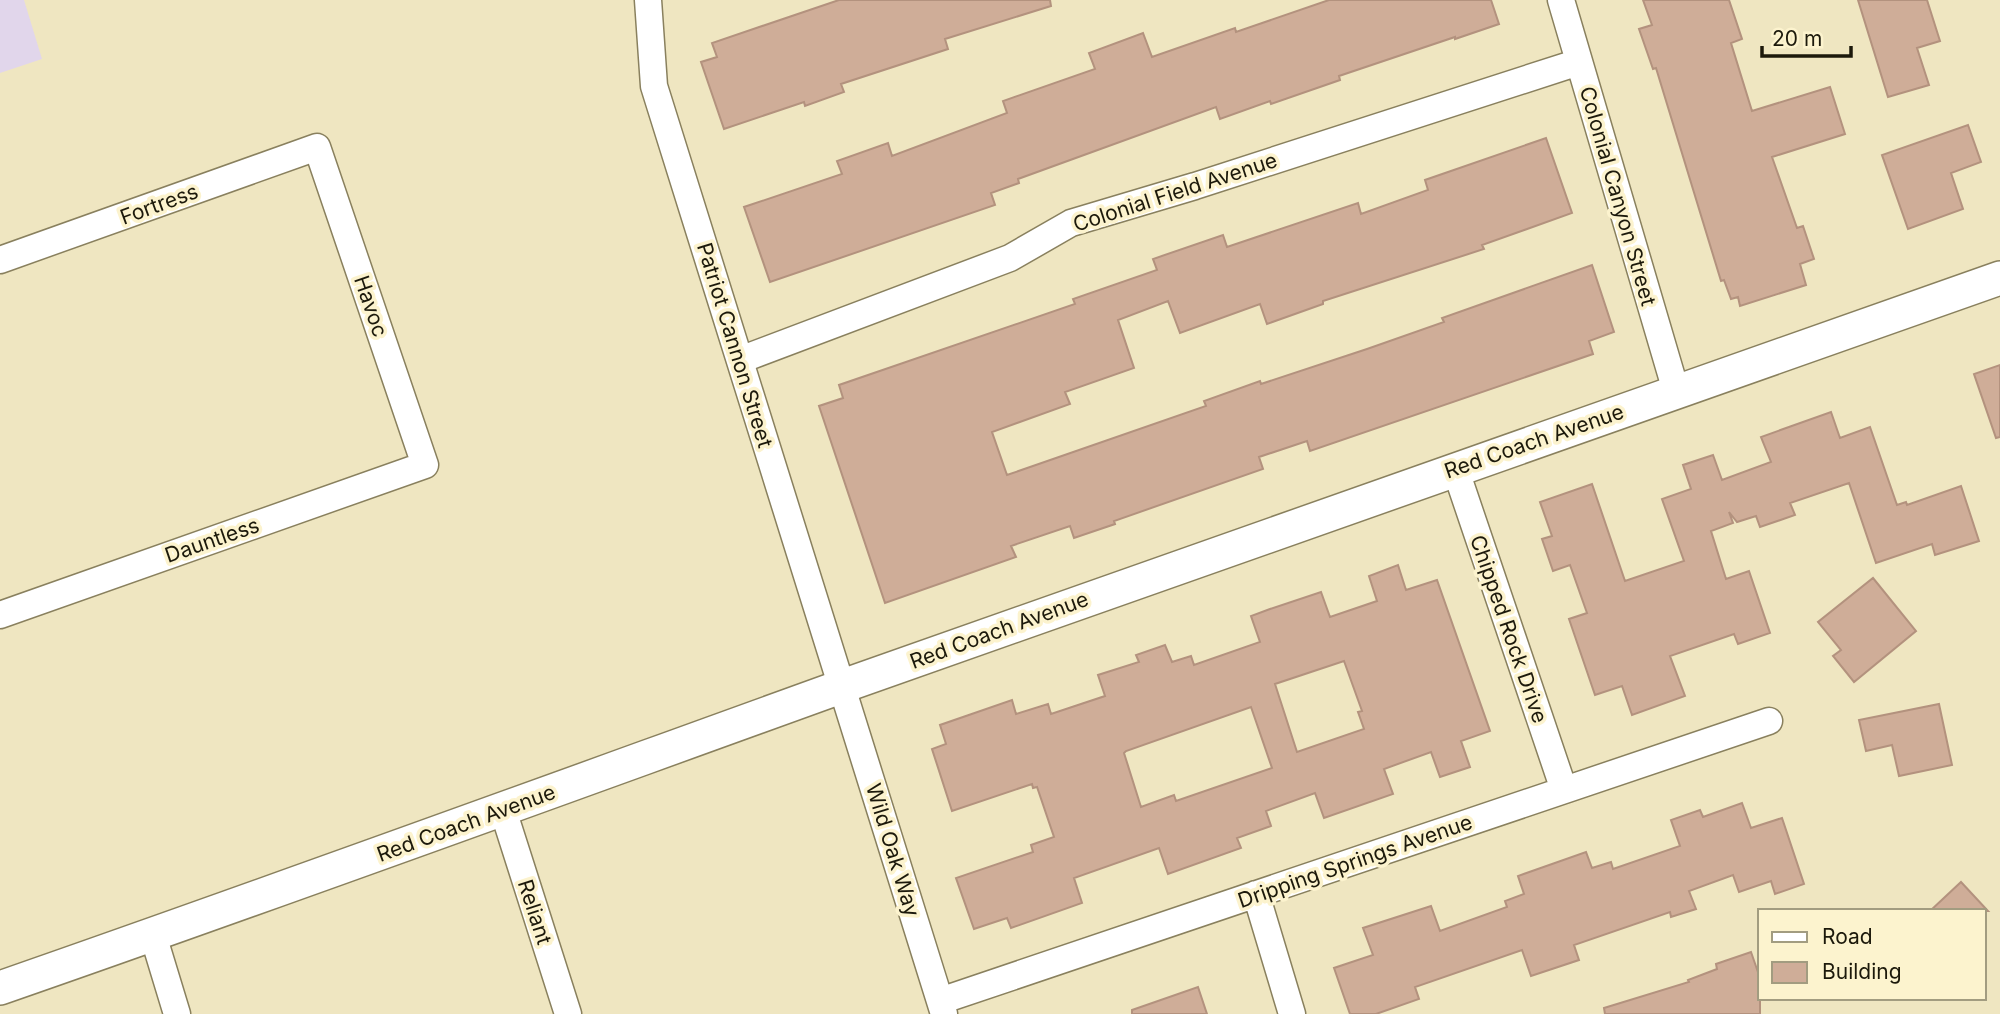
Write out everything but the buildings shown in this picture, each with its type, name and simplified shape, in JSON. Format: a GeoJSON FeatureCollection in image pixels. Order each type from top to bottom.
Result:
{"type":"FeatureCollection","features":[{"type":"Feature","properties":{"kind":"street","name":"Patriot Cannon Street"},"geometry":{"type":"LineString","coordinates":[[648,0],[654,86],[841,687]]}},
{"type":"Feature","properties":{"kind":"street","name":"Colonial Canyon Street"},"geometry":{"type":"LineString","coordinates":[[1561,0],[1676,391]]}},
{"type":"Feature","properties":{"kind":"street","name":"Colonial Field Avenue"},"geometry":{"type":"LineString","coordinates":[[740,360],[1010,258],[1071,223],[1195,186],[1579,62]]}},
{"type":"Feature","properties":{"kind":"street","name":"Fortress"},"geometry":{"type":"LineString","coordinates":[[0,260],[317,148]]}},
{"type":"Feature","properties":{"kind":"street","name":"Havoc"},"geometry":{"type":"LineString","coordinates":[[317,148],[425,465]]}},
{"type":"Feature","properties":{"kind":"street","name":"Red Coach Avenue"},"geometry":{"type":"LineString","coordinates":[[0,988],[1455,468],[2000,278]]}},
{"type":"Feature","properties":{"kind":"street","name":"Dauntless"},"geometry":{"type":"LineString","coordinates":[[0,615],[425,465]]}},
{"type":"Feature","properties":{"kind":"street","name":"Chipped Rock Drive"},"geometry":{"type":"LineString","coordinates":[[1455,468],[1563,790]]}},
{"type":"Feature","properties":{"kind":"street","name":"Wild Oak Way"},"geometry":{"type":"LineString","coordinates":[[841,687],[942,1007]]}},
{"type":"Feature","properties":{"kind":"street","name":"Dripping Springs Avenue"},"geometry":{"type":"LineString","coordinates":[[942,1007],[1256,894],[1769,721]]}},
{"type":"Feature","properties":{"kind":"street","name":"Reliant"},"geometry":{"type":"LineString","coordinates":[[503,810],[568,1014]]}},
{"type":"Feature","properties":{"kind":"street"},"geometry":{"type":"LineString","coordinates":[[1256,894],[1292,1014]]}},
{"type":"Feature","properties":{"kind":"street"},"geometry":{"type":"LineString","coordinates":[[153,935],[177,1014]]}},
{"type":"Feature","properties":{"kind":"shaded area"},"geometry":{"type":"Polygon","coordinates":[[[0,0],[24,0],[42,59],[0,73],[0,0]]]}}]}
